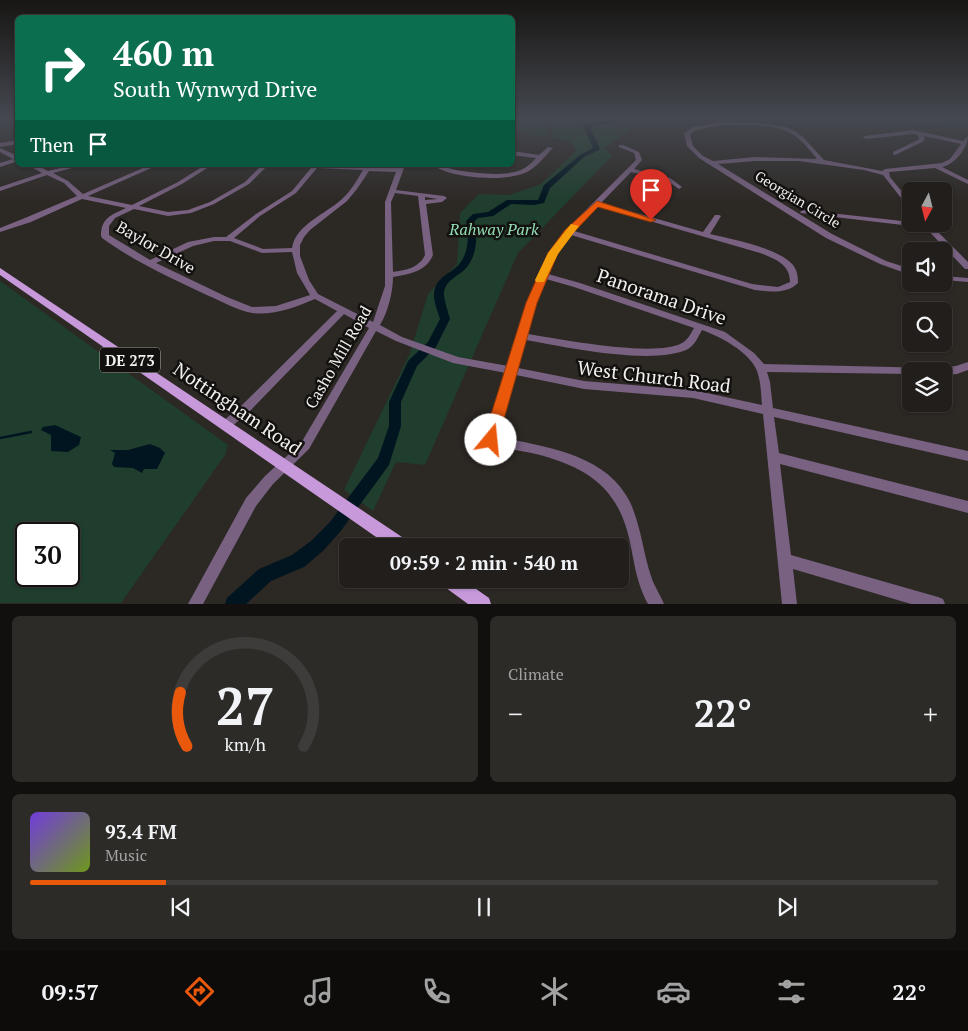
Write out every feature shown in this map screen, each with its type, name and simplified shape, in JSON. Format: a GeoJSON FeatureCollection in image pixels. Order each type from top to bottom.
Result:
{"type":"FeatureCollection","features":[{"type":"Feature","properties":{"kind":"main road","name":"Nottingham Road"},"geometry":{"type":"LineString","coordinates":[[0,271],[390,538]]}},
{"type":"Feature","properties":{"kind":"main road"},"geometry":{"type":"LineString","coordinates":[[461,588],[483,604]]}},
{"type":"Feature","properties":{"kind":"street"},"geometry":{"type":"LineString","coordinates":[[622,146],[633,150],[639,156],[639,160],[569,232],[553,253],[542,275],[491,440],[573,460],[594,471],[612,487],[629,516],[641,568],[657,604]]}},
{"type":"Feature","properties":{"kind":"street","name":"Georgian Circle"},"geometry":{"type":"LineString","coordinates":[[690,146],[713,163],[780,205],[801,214],[863,254],[902,269]]}},
{"type":"Feature","properties":{"kind":"street","name":"Georgian Circle"},"geometry":{"type":"LineString","coordinates":[[808,146],[823,162]]}},
{"type":"Feature","properties":{"kind":"street"},"geometry":{"type":"LineString","coordinates":[[895,152],[910,146]]}},
{"type":"Feature","properties":{"kind":"street"},"geometry":{"type":"LineString","coordinates":[[884,174],[891,170],[937,167],[952,160],[962,146]]}},
{"type":"Feature","properties":{"kind":"street"},"geometry":{"type":"LineString","coordinates":[[442,167],[450,170],[507,175],[526,170],[550,148]]}},
{"type":"Feature","properties":{"kind":"street"},"geometry":{"type":"LineString","coordinates":[[0,150],[15,158]]}},
{"type":"Feature","properties":{"kind":"street"},"geometry":{"type":"LineString","coordinates":[[515,153],[540,157]]}},
{"type":"Feature","properties":{"kind":"street"},"geometry":{"type":"LineString","coordinates":[[713,163],[747,158],[847,165],[884,174],[902,196]]}},
{"type":"Feature","properties":{"kind":"street"},"geometry":{"type":"LineString","coordinates":[[0,165],[15,160]]}},
{"type":"Feature","properties":{"kind":"street"},"geometry":{"type":"LineString","coordinates":[[35,167],[66,182],[82,197],[163,214],[196,210],[243,186],[263,167]]}},
{"type":"Feature","properties":{"kind":"street"},"geometry":{"type":"LineString","coordinates":[[0,189],[47,173],[72,167]]}},
{"type":"Feature","properties":{"kind":"street"},"geometry":{"type":"LineString","coordinates":[[0,232],[150,167]]}},
{"type":"Feature","properties":{"kind":"street","name":"Baylor Drive"},"geometry":{"type":"LineString","coordinates":[[206,167],[180,183],[129,208],[110,220],[104,233],[108,238],[152,262],[245,309],[277,308],[315,296]]}},
{"type":"Feature","properties":{"kind":"street"},"geometry":{"type":"LineString","coordinates":[[228,239],[258,215],[294,192],[315,167]]}},
{"type":"Feature","properties":{"kind":"street"},"geometry":{"type":"LineString","coordinates":[[315,296],[296,259],[295,250],[304,231],[345,201],[368,167],[401,168]]}},
{"type":"Feature","properties":{"kind":"street"},"geometry":{"type":"LineString","coordinates":[[937,167],[968,182]]}},
{"type":"Feature","properties":{"kind":"street","name":"Casho Mill Road"},"geometry":{"type":"LineString","coordinates":[[195,604],[251,502],[298,455],[308,442],[375,328],[386,301],[390,275],[388,205],[391,191],[401,168]]}},
{"type":"Feature","properties":{"kind":"street"},"geometry":{"type":"LineString","coordinates":[[630,170],[668,179],[678,187]]}},
{"type":"Feature","properties":{"kind":"street"},"geometry":{"type":"LineString","coordinates":[[390,275],[418,268],[428,258],[422,198],[391,191]]}},
{"type":"Feature","properties":{"kind":"street"},"geometry":{"type":"LineString","coordinates":[[569,232],[750,286],[770,290],[790,287],[794,283],[793,271],[788,263],[775,256],[597,204]]}},
{"type":"Feature","properties":{"kind":"street"},"geometry":{"type":"LineString","coordinates":[[801,214],[902,223]]}},
{"type":"Feature","properties":{"kind":"street"},"geometry":{"type":"LineString","coordinates":[[705,235],[717,216]]}},
{"type":"Feature","properties":{"kind":"street"},"geometry":{"type":"LineString","coordinates":[[935,232],[968,267]]}},
{"type":"Feature","properties":{"kind":"street"},"geometry":{"type":"LineString","coordinates":[[152,262],[196,242],[228,239],[262,251],[295,250]]}},
{"type":"Feature","properties":{"kind":"street","name":"Panorama Drive"},"geometry":{"type":"LineString","coordinates":[[542,275],[578,285],[699,326],[736,342],[751,355],[761,368],[765,382],[790,604]]}},
{"type":"Feature","properties":{"kind":"street"},"geometry":{"type":"LineString","coordinates":[[952,279],[968,280]]}},
{"type":"Feature","properties":{"kind":"street","name":"West Church Road"},"geometry":{"type":"LineString","coordinates":[[315,296],[375,328],[432,353],[511,372],[597,387],[693,394],[968,456]]}},
{"type":"Feature","properties":{"kind":"street"},"geometry":{"type":"LineString","coordinates":[[226,425],[246,408],[342,311]]}},
{"type":"Feature","properties":{"kind":"street"},"geometry":{"type":"LineString","coordinates":[[522,336],[585,347],[666,351],[690,343],[699,326]]}},
{"type":"Feature","properties":{"kind":"street"},"geometry":{"type":"LineString","coordinates":[[952,369],[968,366]]}},
{"type":"Feature","properties":{"kind":"street"},"geometry":{"type":"LineString","coordinates":[[761,368],[902,371]]}},
{"type":"Feature","properties":{"kind":"street"},"geometry":{"type":"LineString","coordinates":[[774,457],[968,507]]}},
{"type":"Feature","properties":{"kind":"street"},"geometry":{"type":"LineString","coordinates":[[785,560],[938,604]]}},
{"type":"Feature","properties":{"kind":"green space","name":"Rahway Park"},"geometry":{"type":"Polygon","coordinates":[[[574,146],[608,146],[605,148],[612,156],[518,253],[425,465],[396,462],[373,511],[344,490],[410,353],[428,294],[457,264],[460,213],[479,194],[509,195],[541,184],[576,151],[574,146]]]}},
{"type":"Feature","properties":{"kind":"green space"},"geometry":{"type":"Polygon","coordinates":[[[0,281],[228,445],[225,455],[121,603],[0,603],[0,281]]]}},
{"type":"Feature","properties":{"kind":"water"},"geometry":{"type":"Polygon","coordinates":[[[55,425],[81,437],[79,445],[68,452],[51,451],[51,435],[41,430],[43,427],[55,425]]]}},
{"type":"Feature","properties":{"kind":"water"},"geometry":{"type":"Polygon","coordinates":[[[150,444],[160,448],[165,453],[157,469],[144,469],[142,473],[133,468],[114,467],[112,464],[115,453],[110,450],[128,450],[150,444]]]}},
{"type":"Feature","properties":{"kind":"waterway"},"geometry":{"type":"LineString","coordinates":[[233,604],[265,575],[298,561],[317,546],[335,527],[384,461],[395,426],[395,402],[412,364],[432,344],[445,319],[439,295],[444,280],[463,266],[468,257],[473,234],[470,221],[476,216],[490,214],[510,202],[534,203],[541,201],[547,187],[582,156],[597,149],[596,146]]}},
{"type":"Feature","properties":{"kind":"waterway"},"geometry":{"type":"LineString","coordinates":[[0,438],[31,432]]}},
{"type":"Feature","properties":{"kind":"slow traffic"},"geometry":{"type":"LineString","coordinates":[[540,280],[553,253],[575,226]]}},
{"type":"Feature","properties":{"kind":"route"},"geometry":{"type":"LineString","coordinates":[[491,440],[532,303],[542,275],[553,253],[569,232],[597,204],[651,220]]}}]}
